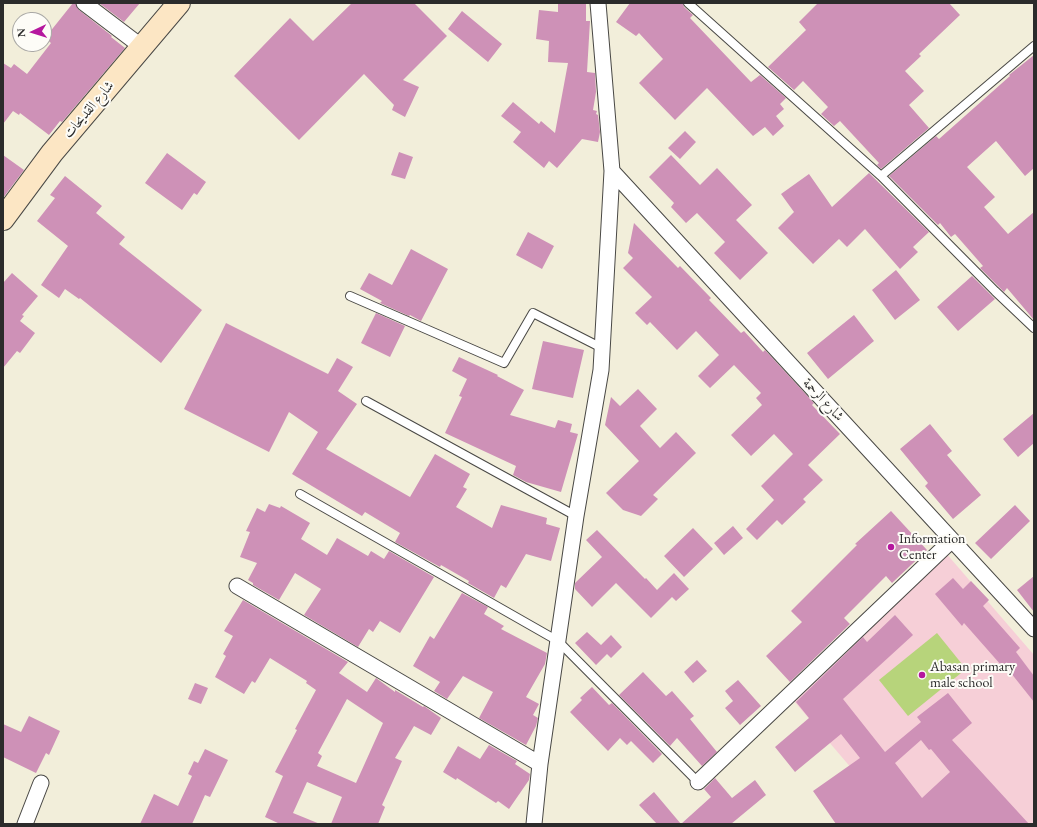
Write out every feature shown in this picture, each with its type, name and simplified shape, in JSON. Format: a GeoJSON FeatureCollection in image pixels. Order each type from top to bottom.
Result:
{"type":"FeatureCollection","features":[{"type":"Feature","properties":{"kind":"street"},"geometry":{"type":"LineString","coordinates":[[84,3],[142,47]]}},
{"type":"Feature","properties":{"kind":"street","name":"شارع القديحات"},"geometry":{"type":"LineString","coordinates":[[3,219],[52,153],[179,3]]}},
{"type":"Feature","properties":{"kind":"street"},"geometry":{"type":"LineString","coordinates":[[534,824],[540,764],[576,516],[600,370],[602,348],[612,171],[598,3]]}},
{"type":"Feature","properties":{"kind":"street","name":"شارع الرحمة"},"geometry":{"type":"LineString","coordinates":[[612,171],[1034,629]]}},
{"type":"Feature","properties":{"kind":"street"},"geometry":{"type":"LineString","coordinates":[[698,782],[952,540]]}},
{"type":"Feature","properties":{"kind":"street"},"geometry":{"type":"LineString","coordinates":[[237,586],[540,764]]}},
{"type":"Feature","properties":{"kind":"street"},"geometry":{"type":"LineString","coordinates":[[24,824],[41,783]]}},
{"type":"Feature","properties":{"kind":"lane"},"geometry":{"type":"LineString","coordinates":[[688,3],[881,176],[995,291],[1034,328]]}},
{"type":"Feature","properties":{"kind":"lane"},"geometry":{"type":"LineString","coordinates":[[881,176],[1034,46]]}},
{"type":"Feature","properties":{"kind":"lane"},"geometry":{"type":"LineString","coordinates":[[350,296],[504,364],[533,313],[602,348]]}},
{"type":"Feature","properties":{"kind":"lane"},"geometry":{"type":"LineString","coordinates":[[366,401],[576,516]]}},
{"type":"Feature","properties":{"kind":"lane"},"geometry":{"type":"LineString","coordinates":[[300,494],[558,641],[698,782]]}},
{"type":"Feature","properties":{"kind":"shaded area","name":"Abasan primary male school"},"geometry":{"type":"Polygon","coordinates":[[[945,552],[1034,655],[1034,824],[899,824],[788,694],[945,552]]]}},
{"type":"Feature","properties":{"kind":"green space"},"geometry":{"type":"Polygon","coordinates":[[[937,633],[966,669],[908,716],[879,680],[937,633]]]}},
{"type":"Feature","properties":{"kind":"building"},"geometry":{"type":"Polygon","coordinates":[[[73,3],[75,3],[79,10],[125,48],[62,122],[60,121],[49,135],[20,113],[19,115],[13,111],[3,124],[3,63],[11,68],[14,64],[27,74],[44,52],[52,52],[52,29],[73,3]]]}},
{"type":"Feature","properties":{"kind":"building"},"geometry":{"type":"Polygon","coordinates":[[[99,3],[140,3],[124,22],[99,3]]]}},
{"type":"Feature","properties":{"kind":"building"},"geometry":{"type":"Polygon","coordinates":[[[352,3],[414,3],[447,36],[403,80],[419,87],[405,117],[392,110],[394,105],[364,74],[299,140],[234,76],[290,18],[313,41],[352,3]]]}},
{"type":"Feature","properties":{"kind":"building"},"geometry":{"type":"Polygon","coordinates":[[[558,3],[586,3],[586,21],[590,21],[587,72],[595,73],[596,92],[593,110],[597,111],[596,114],[598,115],[600,132],[598,142],[582,139],[557,168],[549,161],[544,168],[513,142],[521,132],[501,116],[513,102],[539,124],[541,121],[555,133],[568,63],[548,62],[549,41],[536,39],[539,10],[558,12],[558,3]]]}},
{"type":"Feature","properties":{"kind":"building"},"geometry":{"type":"Polygon","coordinates":[[[630,3],[683,3],[684,7],[693,15],[690,18],[751,82],[760,75],[786,98],[780,104],[784,109],[776,116],[784,126],[773,136],[765,127],[753,136],[707,88],[675,120],[639,83],[663,59],[639,33],[636,36],[616,22],[630,3]]]}},
{"type":"Feature","properties":{"kind":"building"},"geometry":{"type":"Polygon","coordinates":[[[818,3],[949,3],[960,15],[919,54],[921,56],[905,71],[924,91],[909,105],[929,128],[881,169],[877,165],[879,163],[840,121],[834,126],[821,114],[828,107],[803,81],[794,90],[768,67],[806,30],[799,22],[818,3]]]}},
{"type":"Feature","properties":{"kind":"building"},"geometry":{"type":"Polygon","coordinates":[[[462,11],[502,44],[488,62],[448,29],[462,11]]]}},
{"type":"Feature","properties":{"kind":"building"},"geometry":{"type":"Polygon","coordinates":[[[1034,55],[1034,168],[1025,176],[996,141],[967,167],[995,197],[984,207],[1008,234],[1034,212],[1034,320],[1007,288],[1004,292],[980,268],[983,266],[955,234],[951,237],[940,223],[938,225],[889,176],[936,136],[939,139],[1010,76],[1009,75],[1034,55]]]}},
{"type":"Feature","properties":{"kind":"building"},"geometry":{"type":"Polygon","coordinates":[[[685,131],[696,142],[680,159],[668,148],[685,131]]]}},
{"type":"Feature","properties":{"kind":"building"},"geometry":{"type":"Polygon","coordinates":[[[399,152],[413,157],[405,179],[391,175],[399,152]]]}},
{"type":"Feature","properties":{"kind":"building"},"geometry":{"type":"Polygon","coordinates":[[[167,153],[206,182],[197,195],[194,193],[182,210],[145,183],[167,153]]]}},
{"type":"Feature","properties":{"kind":"building"},"geometry":{"type":"Polygon","coordinates":[[[3,155],[24,170],[3,198],[3,155]]]}},
{"type":"Feature","properties":{"kind":"building"},"geometry":{"type":"Polygon","coordinates":[[[671,155],[700,185],[717,168],[752,205],[736,220],[768,253],[740,280],[714,253],[725,242],[697,213],[686,223],[671,207],[674,203],[649,177],[671,155]]]}},
{"type":"Feature","properties":{"kind":"building"},"geometry":{"type":"Polygon","coordinates":[[[869,173],[929,232],[913,247],[918,252],[900,269],[865,229],[847,247],[839,239],[813,264],[778,228],[794,212],[781,194],[809,174],[832,207],[869,173]]]}},
{"type":"Feature","properties":{"kind":"building"},"geometry":{"type":"Polygon","coordinates":[[[65,176],[102,206],[96,213],[125,237],[119,244],[202,310],[161,363],[80,298],[79,299],[65,289],[59,298],[41,285],[68,246],[37,221],[55,198],[50,195],[65,176]]]}},
{"type":"Feature","properties":{"kind":"building"},"geometry":{"type":"Polygon","coordinates":[[[634,223],[678,268],[680,266],[711,298],[709,300],[741,333],[744,331],[763,352],[765,350],[814,403],[812,405],[840,434],[808,465],[823,480],[803,499],[806,502],[782,525],[777,520],[757,540],[746,529],[774,500],[761,486],[793,454],[774,434],[751,456],[731,435],[762,405],[756,398],[761,393],[734,365],[710,388],[698,376],[719,355],[696,331],[677,350],[650,322],[647,325],[635,313],[652,297],[623,268],[633,258],[628,253],[634,223]]]}},
{"type":"Feature","properties":{"kind":"building"},"geometry":{"type":"Polygon","coordinates":[[[528,232],[554,246],[542,269],[516,255],[528,232]]]}},
{"type":"Feature","properties":{"kind":"building"},"geometry":{"type":"Polygon","coordinates":[[[411,249],[448,269],[421,321],[380,303],[382,301],[360,289],[369,273],[392,285],[411,249]]]}},
{"type":"Feature","properties":{"kind":"building"},"geometry":{"type":"Polygon","coordinates":[[[896,270],[920,300],[895,320],[872,290],[896,270]]]}},
{"type":"Feature","properties":{"kind":"building"},"geometry":{"type":"Polygon","coordinates":[[[12,273],[38,296],[22,315],[24,316],[20,321],[35,333],[20,353],[17,351],[3,368],[3,283],[12,273]]]}},
{"type":"Feature","properties":{"kind":"building"},"geometry":{"type":"Polygon","coordinates":[[[972,276],[995,299],[958,331],[937,307],[972,276]]]}},
{"type":"Feature","properties":{"kind":"building"},"geometry":{"type":"Polygon","coordinates":[[[376,313],[405,326],[390,357],[361,343],[376,313]]]}},
{"type":"Feature","properties":{"kind":"building"},"geometry":{"type":"Polygon","coordinates":[[[854,315],[874,341],[828,379],[807,353],[854,315]]]}},
{"type":"Feature","properties":{"kind":"building"},"geometry":{"type":"Polygon","coordinates":[[[226,323],[328,374],[337,358],[353,367],[338,391],[357,404],[326,449],[410,497],[435,454],[470,474],[463,487],[467,489],[456,507],[492,528],[501,505],[547,518],[546,524],[560,528],[551,561],[526,554],[506,588],[501,585],[494,598],[468,583],[469,581],[441,565],[440,567],[395,542],[400,533],[365,512],[362,516],[292,474],[318,432],[289,412],[269,452],[184,409],[226,323]]]}},
{"type":"Feature","properties":{"kind":"building"},"geometry":{"type":"Polygon","coordinates":[[[543,341],[584,350],[573,398],[532,389],[543,341]]]}},
{"type":"Feature","properties":{"kind":"building"},"geometry":{"type":"Polygon","coordinates":[[[459,357],[498,375],[497,376],[524,390],[510,415],[555,428],[558,420],[572,424],[570,432],[578,434],[561,492],[526,482],[513,475],[516,466],[445,433],[462,397],[459,396],[467,379],[452,371],[459,357]]]}},
{"type":"Feature","properties":{"kind":"building"},"geometry":{"type":"Polygon","coordinates":[[[638,389],[657,409],[640,426],[660,448],[676,432],[696,453],[653,495],[658,499],[641,516],[623,510],[606,493],[639,461],[605,425],[611,397],[620,406],[638,389]]]}},
{"type":"Feature","properties":{"kind":"building"},"geometry":{"type":"Polygon","coordinates":[[[1034,413],[1034,443],[1018,457],[1003,439],[1034,413]]]}},
{"type":"Feature","properties":{"kind":"building"},"geometry":{"type":"Polygon","coordinates":[[[930,424],[952,451],[947,455],[981,495],[953,519],[925,486],[928,483],[900,449],[930,424]]]}},
{"type":"Feature","properties":{"kind":"building"},"geometry":{"type":"Polygon","coordinates":[[[269,504],[280,508],[281,506],[310,523],[301,539],[327,555],[337,538],[368,556],[371,551],[384,559],[389,551],[434,577],[400,633],[380,621],[373,632],[369,629],[358,647],[304,615],[321,589],[295,573],[279,600],[253,585],[253,583],[248,580],[257,563],[240,557],[250,532],[246,531],[257,508],[265,512],[269,504]]]}},
{"type":"Feature","properties":{"kind":"building"},"geometry":{"type":"Polygon","coordinates":[[[1015,505],[1030,521],[991,559],[975,543],[1015,505]]]}},
{"type":"Feature","properties":{"kind":"building"},"geometry":{"type":"Polygon","coordinates":[[[891,511],[927,550],[892,583],[886,576],[844,618],[850,624],[790,682],[766,656],[802,622],[791,611],[857,545],[855,544],[891,511]]]}},
{"type":"Feature","properties":{"kind":"building"},"geometry":{"type":"Polygon","coordinates":[[[733,526],[743,538],[724,555],[714,543],[733,526]]]}},
{"type":"Feature","properties":{"kind":"building"},"geometry":{"type":"Polygon","coordinates":[[[693,528],[713,549],[684,577],[664,556],[693,528]]]}},
{"type":"Feature","properties":{"kind":"building"},"geometry":{"type":"Polygon","coordinates":[[[597,530],[657,590],[674,573],[689,589],[676,601],[672,597],[651,618],[616,583],[592,607],[575,589],[575,583],[602,557],[586,540],[597,530]]]}},
{"type":"Feature","properties":{"kind":"building"},"geometry":{"type":"Polygon","coordinates":[[[1034,576],[1034,612],[1017,590],[1034,576]]]}},
{"type":"Feature","properties":{"kind":"building"},"geometry":{"type":"Polygon","coordinates":[[[953,578],[963,589],[971,581],[989,600],[983,606],[1020,648],[1016,652],[1034,676],[1034,702],[1003,663],[1001,665],[964,623],[962,626],[935,594],[953,578]]]}},
{"type":"Feature","properties":{"kind":"building"},"geometry":{"type":"Polygon","coordinates":[[[462,593],[488,607],[484,614],[504,626],[501,629],[547,653],[545,664],[526,697],[539,704],[533,715],[538,718],[536,726],[526,745],[479,718],[493,692],[463,676],[447,699],[434,691],[440,682],[413,666],[430,636],[434,639],[462,593]]]}},
{"type":"Feature","properties":{"kind":"building"},"geometry":{"type":"Polygon","coordinates":[[[243,600],[348,662],[339,673],[367,692],[376,678],[395,692],[395,690],[423,707],[424,706],[441,718],[431,735],[414,726],[395,758],[402,761],[382,805],[385,807],[378,824],[331,824],[342,797],[307,782],[293,813],[320,824],[280,824],[265,817],[283,776],[275,772],[297,730],[295,729],[316,690],[306,683],[307,681],[270,658],[255,683],[252,681],[244,694],[215,677],[226,656],[223,654],[233,636],[224,631],[243,600]],[[347,699],[318,753],[322,756],[317,766],[356,783],[383,723],[347,699]]]}},
{"type":"Feature","properties":{"kind":"building"},"geometry":{"type":"Polygon","coordinates":[[[895,615],[913,635],[843,699],[885,752],[921,722],[917,717],[948,693],[972,723],[952,740],[1029,824],[836,824],[813,791],[860,758],[841,734],[795,772],[775,747],[809,718],[796,702],[863,637],[867,642],[895,615]],[[921,740],[895,763],[922,798],[950,772],[931,749],[929,750],[921,740]]]}},
{"type":"Feature","properties":{"kind":"building"},"geometry":{"type":"Polygon","coordinates":[[[587,632],[601,645],[611,635],[622,647],[611,658],[607,654],[596,665],[575,643],[587,632]]]}},
{"type":"Feature","properties":{"kind":"building"},"geometry":{"type":"Polygon","coordinates":[[[697,660],[707,671],[693,683],[684,672],[697,660]]]}},
{"type":"Feature","properties":{"kind":"building"},"geometry":{"type":"Polygon","coordinates":[[[643,672],[666,696],[672,691],[694,716],[690,719],[717,752],[702,766],[677,738],[670,746],[619,695],[643,672]]]}},
{"type":"Feature","properties":{"kind":"building"},"geometry":{"type":"Polygon","coordinates":[[[738,680],[761,706],[740,725],[725,708],[733,701],[725,691],[738,680]]]}},
{"type":"Feature","properties":{"kind":"building"},"geometry":{"type":"Polygon","coordinates":[[[195,683],[208,688],[201,704],[188,699],[195,683]]]}},
{"type":"Feature","properties":{"kind":"building"},"geometry":{"type":"Polygon","coordinates":[[[592,687],[609,705],[612,703],[662,754],[653,763],[631,741],[627,745],[620,738],[608,751],[570,712],[582,700],[580,698],[592,687]]]}},
{"type":"Feature","properties":{"kind":"building"},"geometry":{"type":"Polygon","coordinates":[[[29,716],[60,731],[49,755],[46,753],[36,773],[3,757],[3,724],[21,732],[29,716]]]}},
{"type":"Feature","properties":{"kind":"building"},"geometry":{"type":"Polygon","coordinates":[[[489,745],[517,761],[515,764],[530,774],[529,780],[509,809],[498,801],[496,803],[457,778],[456,780],[443,772],[458,746],[480,759],[489,745]]]}},
{"type":"Feature","properties":{"kind":"building"},"geometry":{"type":"Polygon","coordinates":[[[205,749],[228,760],[210,797],[205,795],[192,824],[140,824],[154,794],[178,806],[192,776],[188,774],[194,761],[198,763],[205,749]]]}},
{"type":"Feature","properties":{"kind":"building"},"geometry":{"type":"Polygon","coordinates":[[[715,778],[732,798],[755,780],[766,795],[731,824],[681,824],[711,797],[704,789],[715,778]]]}},
{"type":"Feature","properties":{"kind":"building"},"geometry":{"type":"Polygon","coordinates":[[[654,792],[681,824],[657,824],[639,805],[654,792]]]}},
{"type":"Feature","properties":{"kind":"place","name":"Information Center"},"geometry":{"type":"Point","coordinates":[891,547]}},
{"type":"Feature","properties":{"kind":"place","name":"Abasan primary male school"},"geometry":{"type":"Point","coordinates":[922,675]}}]}
